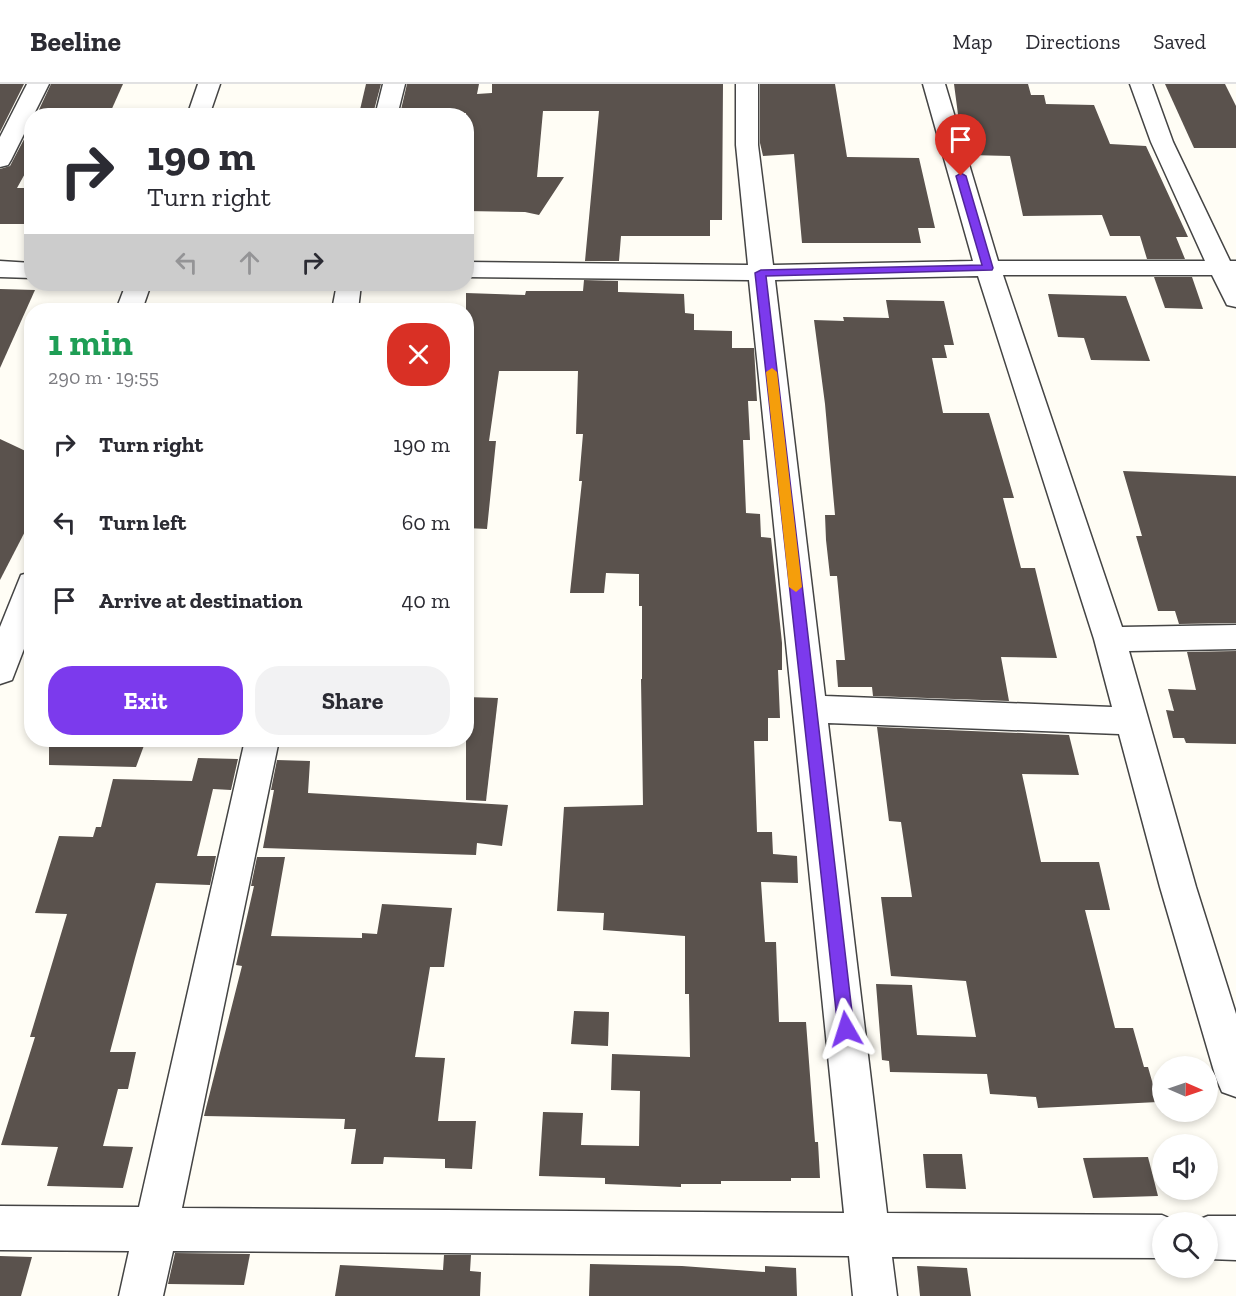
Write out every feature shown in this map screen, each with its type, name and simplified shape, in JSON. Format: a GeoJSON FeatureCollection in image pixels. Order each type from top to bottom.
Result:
{"type":"FeatureCollection","features":[{"type":"Feature","properties":{"kind":"street"},"geometry":{"type":"LineString","coordinates":[[26,108],[38,84]]}},
{"type":"Feature","properties":{"kind":"street"},"geometry":{"type":"LineString","coordinates":[[201,108],[209,84]]}},
{"type":"Feature","properties":{"kind":"street"},"geometry":{"type":"LineString","coordinates":[[388,108],[394,84]]}},
{"type":"Feature","properties":{"kind":"street"},"geometry":{"type":"LineString","coordinates":[[747,84],[747,145],[876,1296]]}},
{"type":"Feature","properties":{"kind":"street"},"geometry":{"type":"LineString","coordinates":[[934,84],[988,268],[1110,639],[1178,887],[1236,1078]]}},
{"type":"Feature","properties":{"kind":"street"},"geometry":{"type":"LineString","coordinates":[[1141,84],[1162,142],[1229,268],[1236,299]]}},
{"type":"Feature","properties":{"kind":"street"},"geometry":{"type":"LineString","coordinates":[[0,160],[24,112]]}},
{"type":"Feature","properties":{"kind":"street"},"geometry":{"type":"LineString","coordinates":[[474,269],[761,273],[988,268],[1229,268]]}},
{"type":"Feature","properties":{"kind":"street"},"geometry":{"type":"LineString","coordinates":[[0,269],[24,270]]}},
{"type":"Feature","properties":{"kind":"street"},"geometry":{"type":"LineString","coordinates":[[0,671],[24,605]]}},
{"type":"Feature","properties":{"kind":"street"},"geometry":{"type":"LineString","coordinates":[[1110,639],[1236,637]]}},
{"type":"Feature","properties":{"kind":"street"},"geometry":{"type":"LineString","coordinates":[[809,709],[1132,721]]}},
{"type":"Feature","properties":{"kind":"street"},"geometry":{"type":"LineString","coordinates":[[141,1296],[260,747]]}},
{"type":"Feature","properties":{"kind":"street"},"geometry":{"type":"LineString","coordinates":[[0,1228],[1152,1237]]}},
{"type":"Feature","properties":{"kind":"street"},"geometry":{"type":"LineString","coordinates":[[1218,1238],[1236,1238]]}},
{"type":"Feature","properties":{"kind":"building"},"geometry":{"type":"Polygon","coordinates":[[[0,84],[24,84],[0,132],[0,84]]]}},
{"type":"Feature","properties":{"kind":"building"},"geometry":{"type":"Polygon","coordinates":[[[51,84],[123,84],[112,108],[40,108],[51,84]]]}},
{"type":"Feature","properties":{"kind":"building"},"geometry":{"type":"Polygon","coordinates":[[[366,84],[381,84],[375,108],[360,108],[366,84]]]}},
{"type":"Feature","properties":{"kind":"building"},"geometry":{"type":"Polygon","coordinates":[[[407,84],[479,84],[477,94],[492,93],[492,84],[723,84],[722,220],[710,220],[710,236],[621,236],[619,261],[585,261],[599,111],[543,111],[537,177],[564,177],[539,215],[525,212],[474,211],[474,108],[401,108],[407,84]]]}},
{"type":"Feature","properties":{"kind":"building"},"geometry":{"type":"Polygon","coordinates":[[[760,84],[835,84],[847,157],[919,158],[935,228],[918,228],[921,243],[802,243],[794,154],[763,156],[760,143],[760,84]]]}},
{"type":"Feature","properties":{"kind":"building"},"geometry":{"type":"Polygon","coordinates":[[[954,84],[1028,84],[1031,95],[1044,95],[1046,104],[1094,105],[1110,144],[1146,146],[1188,237],[1176,237],[1185,259],[1147,259],[1140,236],[1110,236],[1102,215],[1023,216],[1010,156],[969,155],[959,122],[954,84]]]}},
{"type":"Feature","properties":{"kind":"building"},"geometry":{"type":"Polygon","coordinates":[[[1165,84],[1225,84],[1236,106],[1236,148],[1194,148],[1165,84]]]}},
{"type":"Feature","properties":{"kind":"building"},"geometry":{"type":"Polygon","coordinates":[[[24,139],[24,175],[17,188],[24,188],[24,224],[0,224],[0,169],[10,166],[24,139]]]}},
{"type":"Feature","properties":{"kind":"building"},"geometry":{"type":"Polygon","coordinates":[[[1154,277],[1192,277],[1203,309],[1165,308],[1154,277]]]}},
{"type":"Feature","properties":{"kind":"building"},"geometry":{"type":"Polygon","coordinates":[[[584,280],[618,281],[618,292],[684,294],[685,313],[694,314],[694,330],[732,331],[732,348],[754,348],[757,401],[748,401],[750,440],[743,440],[746,513],[760,514],[761,537],[771,538],[782,643],[782,670],[778,670],[780,718],[768,718],[768,741],[754,741],[757,832],[772,832],[773,854],[797,856],[798,883],[761,882],[765,942],[776,942],[779,1022],[806,1022],[820,1178],[791,1178],[791,1181],[721,1181],[721,1184],[681,1184],[681,1187],[605,1184],[605,1178],[539,1176],[543,1112],[583,1113],[581,1145],[639,1146],[640,1091],[611,1090],[612,1054],[690,1057],[689,994],[685,994],[685,936],[603,930],[604,913],[557,911],[564,807],[643,805],[642,606],[639,606],[639,574],[606,573],[604,593],[570,593],[582,481],[579,481],[583,434],[576,434],[578,371],[499,371],[489,441],[496,441],[487,529],[474,528],[474,303],[466,303],[466,293],[525,295],[526,291],[583,291],[584,280]]]}},
{"type":"Feature","properties":{"kind":"building"},"geometry":{"type":"Polygon","coordinates":[[[0,289],[35,291],[29,303],[24,303],[24,315],[0,368],[0,289]]]}},
{"type":"Feature","properties":{"kind":"building"},"geometry":{"type":"Polygon","coordinates":[[[1048,294],[1126,296],[1150,361],[1091,360],[1084,338],[1058,337],[1048,294]]]}},
{"type":"Feature","properties":{"kind":"building"},"geometry":{"type":"Polygon","coordinates":[[[886,300],[944,301],[954,345],[944,345],[947,358],[932,358],[943,413],[989,413],[1014,498],[1003,498],[1021,568],[1035,568],[1057,658],[1001,657],[1009,701],[873,696],[872,687],[838,687],[836,660],[845,660],[837,576],[830,576],[826,540],[825,515],[835,515],[825,404],[814,320],[844,321],[843,317],[889,318],[886,300]]]}},
{"type":"Feature","properties":{"kind":"building"},"geometry":{"type":"Polygon","coordinates":[[[0,439],[24,450],[24,534],[0,580],[0,439]]]}},
{"type":"Feature","properties":{"kind":"building"},"geometry":{"type":"Polygon","coordinates":[[[1123,471],[1236,476],[1236,623],[1179,624],[1175,611],[1158,611],[1136,536],[1142,536],[1123,471]]]}},
{"type":"Feature","properties":{"kind":"building"},"geometry":{"type":"Polygon","coordinates":[[[1236,651],[1236,744],[1186,743],[1184,738],[1173,738],[1166,710],[1174,711],[1168,689],[1196,690],[1187,652],[1236,651]]]}},
{"type":"Feature","properties":{"kind":"building"},"geometry":{"type":"Polygon","coordinates":[[[474,697],[498,698],[486,801],[466,800],[466,747],[474,747],[474,697]]]}},
{"type":"Feature","properties":{"kind":"building"},"geometry":{"type":"Polygon","coordinates":[[[877,727],[1069,735],[1079,775],[1022,774],[1041,862],[1099,862],[1110,910],[1085,910],[1115,1028],[1133,1028],[1144,1067],[1148,1067],[1152,1081],[1152,1102],[1038,1108],[1036,1097],[990,1094],[987,1074],[890,1072],[889,1061],[882,1060],[876,984],[912,985],[917,1035],[976,1037],[966,981],[891,976],[881,897],[912,897],[901,822],[889,821],[877,727]]]}},
{"type":"Feature","properties":{"kind":"building"},"geometry":{"type":"Polygon","coordinates":[[[49,747],[143,747],[136,767],[49,765],[49,747]]]}},
{"type":"Feature","properties":{"kind":"building"},"geometry":{"type":"Polygon","coordinates":[[[198,758],[238,759],[231,790],[213,789],[197,856],[216,856],[210,885],[156,883],[135,958],[110,1052],[136,1052],[128,1089],[118,1089],[103,1146],[133,1147],[123,1188],[47,1186],[58,1147],[1,1145],[35,1037],[30,1037],[67,914],[35,913],[59,836],[93,837],[96,827],[101,827],[113,779],[192,781],[198,758]]]}},
{"type":"Feature","properties":{"kind":"building"},"geometry":{"type":"Polygon","coordinates":[[[277,760],[310,761],[308,793],[508,805],[502,846],[477,843],[476,855],[263,848],[277,760]]]}},
{"type":"Feature","properties":{"kind":"building"},"geometry":{"type":"Polygon","coordinates":[[[257,857],[285,857],[271,936],[362,938],[362,933],[377,934],[382,904],[452,908],[444,967],[430,967],[415,1057],[445,1058],[438,1121],[476,1121],[472,1169],[445,1168],[445,1159],[384,1157],[383,1164],[351,1164],[356,1129],[344,1129],[345,1119],[204,1116],[242,966],[236,965],[254,886],[251,886],[257,857]]]}},
{"type":"Feature","properties":{"kind":"building"},"geometry":{"type":"Polygon","coordinates":[[[574,1011],[609,1012],[608,1046],[571,1044],[574,1011]]]}},
{"type":"Feature","properties":{"kind":"building"},"geometry":{"type":"Polygon","coordinates":[[[923,1154],[962,1154],[966,1189],[926,1188],[923,1154]]]}},
{"type":"Feature","properties":{"kind":"building"},"geometry":{"type":"Polygon","coordinates":[[[1148,1157],[1152,1173],[1152,1196],[1093,1198],[1083,1158],[1148,1157]]]}},
{"type":"Feature","properties":{"kind":"building"},"geometry":{"type":"Polygon","coordinates":[[[175,1253],[250,1254],[244,1285],[168,1284],[175,1253]]]}},
{"type":"Feature","properties":{"kind":"building"},"geometry":{"type":"Polygon","coordinates":[[[444,1255],[471,1255],[470,1271],[481,1272],[480,1296],[335,1296],[340,1265],[443,1270],[444,1255]]]}},
{"type":"Feature","properties":{"kind":"building"},"geometry":{"type":"Polygon","coordinates":[[[0,1256],[32,1257],[21,1296],[0,1296],[0,1256]]]}},
{"type":"Feature","properties":{"kind":"building"},"geometry":{"type":"Polygon","coordinates":[[[590,1264],[682,1266],[765,1272],[765,1266],[796,1268],[797,1296],[589,1296],[590,1264]]]}},
{"type":"Feature","properties":{"kind":"building"},"geometry":{"type":"Polygon","coordinates":[[[917,1266],[967,1268],[971,1296],[920,1296],[917,1266]]]}},
{"type":"Feature","properties":{"kind":"slow traffic"},"geometry":{"type":"LineString","coordinates":[[772,372],[796,587]]}},
{"type":"Feature","properties":{"kind":"route"},"geometry":{"type":"LineString","coordinates":[[846,1029],[761,273],[988,268],[961,176]]}}]}
